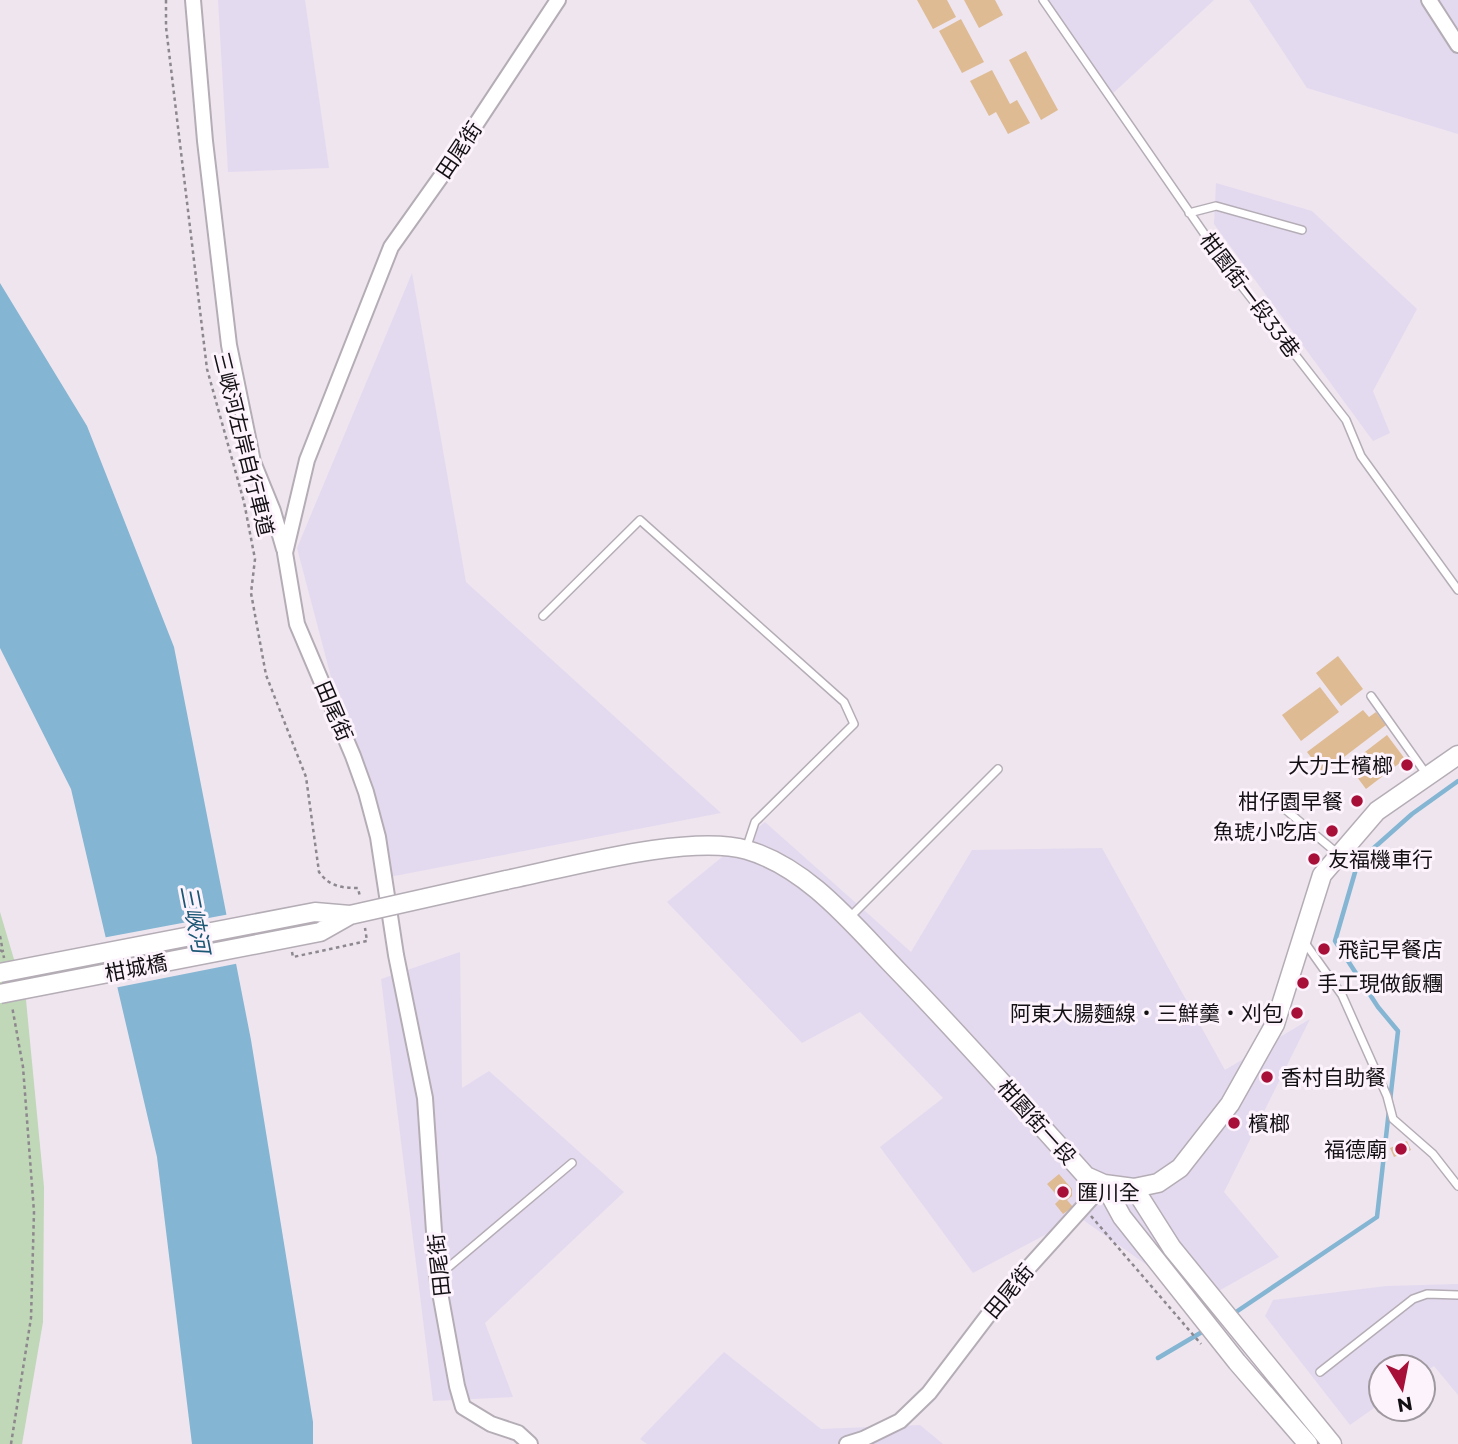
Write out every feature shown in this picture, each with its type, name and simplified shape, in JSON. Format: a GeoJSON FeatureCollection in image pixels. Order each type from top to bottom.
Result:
{"type":"FeatureCollection","features":[{"type":"Feature","properties":{"kind":"street"},"geometry":{"type":"LineString","coordinates":[[193,0],[205,141],[229,345],[253,462],[273,511],[285,553]]}},
{"type":"Feature","properties":{"kind":"street","name":"田尾街"},"geometry":{"type":"LineString","coordinates":[[530,1444],[518,1433],[491,1424],[463,1407],[457,1386],[437,1276],[425,1098],[396,955],[377,837],[366,792],[353,756],[297,624],[285,553],[307,460],[391,247],[445,171],[558,0]]}},
{"type":"Feature","properties":{"kind":"street"},"geometry":{"type":"LineString","coordinates":[[1429,0],[1458,45]]}},
{"type":"Feature","properties":{"kind":"street","name":"柑園街一段"},"geometry":{"type":"LineString","coordinates":[[506,880],[650,851],[719,846],[746,849],[775,862],[803,880],[847,919],[956,1032],[1086,1176],[1104,1184],[1134,1188],[1158,1183],[1180,1168],[1230,1104],[1275,1024],[1322,875],[1377,811],[1458,755]]}},
{"type":"Feature","properties":{"kind":"street","name":"柑城橋"},"geometry":{"type":"LineString","coordinates":[[3,969],[506,880]]}},
{"type":"Feature","properties":{"kind":"street","name":"柑城橋"},"geometry":{"type":"LineString","coordinates":[[6,1000],[320,932],[355,908]]}},
{"type":"Feature","properties":{"kind":"street"},"geometry":{"type":"LineString","coordinates":[[1104,1184],[1122,1217],[1237,1362],[1308,1444]]}},
{"type":"Feature","properties":{"kind":"street","name":"田尾街"},"geometry":{"type":"LineString","coordinates":[[846,1444],[900,1421],[929,1394],[1002,1297],[1104,1184]]}},
{"type":"Feature","properties":{"kind":"street"},"geometry":{"type":"LineString","coordinates":[[1134,1188],[1172,1248],[1332,1444]]}},
{"type":"Feature","properties":{"kind":"lane","name":"柑園街一段33巷"},"geometry":{"type":"LineString","coordinates":[[1043,0],[1230,271],[1346,420],[1361,456],[1458,590]]}},
{"type":"Feature","properties":{"kind":"lane"},"geometry":{"type":"LineString","coordinates":[[1189,213],[1216,206],[1302,230]]}},
{"type":"Feature","properties":{"kind":"lane"},"geometry":{"type":"LineString","coordinates":[[544,616],[640,520],[844,702],[854,724],[755,822],[746,849]]}},
{"type":"Feature","properties":{"kind":"lane"},"geometry":{"type":"LineString","coordinates":[[1371,696],[1427,775]]}},
{"type":"Feature","properties":{"kind":"lane"},"geometry":{"type":"LineString","coordinates":[[847,919],[998,769]]}},
{"type":"Feature","properties":{"kind":"lane"},"geometry":{"type":"LineString","coordinates":[[1286,810],[1338,854]]}},
{"type":"Feature","properties":{"kind":"lane"},"geometry":{"type":"LineString","coordinates":[[1303,940],[1342,995],[1387,1096],[1393,1119],[1433,1154],[1458,1186]]}},
{"type":"Feature","properties":{"kind":"lane"},"geometry":{"type":"LineString","coordinates":[[437,1276],[572,1163]]}},
{"type":"Feature","properties":{"kind":"lane"},"geometry":{"type":"LineString","coordinates":[[1320,1372],[1413,1299],[1427,1294],[1458,1295]]}},
{"type":"Feature","properties":{"kind":"path","name":"三峽河左岸自行車道"},"geometry":{"type":"LineString","coordinates":[[166,0],[166,27],[207,369],[244,502],[254,559],[251,593],[266,675],[306,777],[319,872],[326,881],[342,888],[358,888],[355,908]]}},
{"type":"Feature","properties":{"kind":"path"},"geometry":{"type":"LineString","coordinates":[[292,950],[293,957],[368,941],[365,928]]}},
{"type":"Feature","properties":{"kind":"path"},"geometry":{"type":"LineString","coordinates":[[0,936],[3,969]]}},
{"type":"Feature","properties":{"kind":"path"},"geometry":{"type":"LineString","coordinates":[[6,1000],[23,1067],[34,1212],[31,1318],[11,1444]]}},
{"type":"Feature","properties":{"kind":"path"},"geometry":{"type":"LineString","coordinates":[[1083,1207],[1206,1349]]}},
{"type":"Feature","properties":{"kind":"shaded area"},"geometry":{"type":"Polygon","coordinates":[[[218,0],[305,0],[329,168],[228,172],[218,0]]]}},
{"type":"Feature","properties":{"kind":"shaded area"},"geometry":{"type":"Polygon","coordinates":[[[1045,0],[1214,0],[1109,97],[1045,0]]]}},
{"type":"Feature","properties":{"kind":"shaded area"},"geometry":{"type":"Polygon","coordinates":[[[1249,0],[1458,0],[1458,134],[1307,88],[1249,0]]]}},
{"type":"Feature","properties":{"kind":"shaded area"},"geometry":{"type":"Polygon","coordinates":[[[1216,183],[1312,211],[1417,309],[1373,391],[1390,433],[1373,441],[1214,224],[1216,183]]]}},
{"type":"Feature","properties":{"kind":"shaded area"},"geometry":{"type":"Polygon","coordinates":[[[412,273],[466,582],[721,813],[384,878],[297,548],[412,273]]]}},
{"type":"Feature","properties":{"kind":"shaded area"},"geometry":{"type":"Polygon","coordinates":[[[765,822],[911,952],[972,850],[1102,848],[1225,1070],[1310,1019],[1224,1192],[1279,1257],[1199,1302],[1079,1217],[973,1273],[880,1147],[943,1098],[860,1012],[802,1043],[667,902],[765,822]]]}},
{"type":"Feature","properties":{"kind":"shaded area"},"geometry":{"type":"Polygon","coordinates":[[[460,952],[462,1088],[489,1071],[624,1192],[485,1323],[513,1397],[433,1401],[381,979],[460,952]]]}},
{"type":"Feature","properties":{"kind":"shaded area"},"geometry":{"type":"Polygon","coordinates":[[[1458,1284],[1458,1395],[1437,1370],[1437,1353],[1367,1353],[1367,1413],[1350,1425],[1265,1316],[1273,1300],[1386,1286],[1458,1284]]]}},
{"type":"Feature","properties":{"kind":"shaded area"},"geometry":{"type":"Polygon","coordinates":[[[724,1352],[821,1429],[920,1425],[943,1444],[647,1444],[640,1439],[724,1352]]]}},
{"type":"Feature","properties":{"kind":"green space"},"geometry":{"type":"Polygon","coordinates":[[[0,912],[26,1000],[44,1187],[43,1322],[22,1444],[0,1444],[0,912]]]}},
{"type":"Feature","properties":{"kind":"water","name":"三峽河"},"geometry":{"type":"Polygon","coordinates":[[[0,283],[87,426],[174,647],[251,1040],[313,1422],[313,1444],[192,1444],[157,1157],[71,789],[0,648],[0,283]]]}},
{"type":"Feature","properties":{"kind":"pier"},"geometry":{"type":"Polygon","coordinates":[[[230,914],[240,963],[114,988],[102,938],[230,914]]]}},
{"type":"Feature","properties":{"kind":"building"},"geometry":{"type":"Polygon","coordinates":[[[917,0],[947,0],[956,17],[933,29],[917,0]]]}},
{"type":"Feature","properties":{"kind":"building"},"geometry":{"type":"Polygon","coordinates":[[[964,0],[995,0],[1003,15],[979,28],[964,0]]]}},
{"type":"Feature","properties":{"kind":"building"},"geometry":{"type":"Polygon","coordinates":[[[961,19],[984,62],[962,73],[939,31],[961,19]]]}},
{"type":"Feature","properties":{"kind":"building"},"geometry":{"type":"Polygon","coordinates":[[[1026,51],[1058,110],[1041,120],[1009,60],[1026,51]]]}},
{"type":"Feature","properties":{"kind":"building"},"geometry":{"type":"Polygon","coordinates":[[[992,70],[1010,104],[1017,100],[1030,123],[1008,134],[996,112],[989,116],[970,81],[992,70]]]}},
{"type":"Feature","properties":{"kind":"building"},"geometry":{"type":"Polygon","coordinates":[[[1338,656],[1363,689],[1341,706],[1316,673],[1338,656]]]}},
{"type":"Feature","properties":{"kind":"building"},"geometry":{"type":"Polygon","coordinates":[[[1320,687],[1339,712],[1301,741],[1282,715],[1320,687]]]}},
{"type":"Feature","properties":{"kind":"building"},"geometry":{"type":"Polygon","coordinates":[[[1363,710],[1369,717],[1376,712],[1386,725],[1323,773],[1307,752],[1363,710]]]}},
{"type":"Feature","properties":{"kind":"building"},"geometry":{"type":"Polygon","coordinates":[[[1387,735],[1405,759],[1366,789],[1348,765],[1387,735]]]}},
{"type":"Feature","properties":{"kind":"building","name":"福德廟"},"geometry":{"type":"Polygon","coordinates":[[[1407,1141],[1411,1150],[1394,1157],[1390,1148],[1407,1141]]]}},
{"type":"Feature","properties":{"kind":"building","name":"匯川全"},"geometry":{"type":"Polygon","coordinates":[[[1059,1174],[1072,1189],[1072,1196],[1067,1200],[1073,1207],[1063,1214],[1055,1204],[1060,1199],[1047,1184],[1059,1174]]]}},
{"type":"Feature","properties":{"kind":"waterway"},"geometry":{"type":"LineString","coordinates":[[1390,1101],[1398,1031],[1378,1007],[1335,941],[1358,862],[1412,814],[1458,781]]}},
{"type":"Feature","properties":{"kind":"waterway"},"geometry":{"type":"LineString","coordinates":[[1233,1314],[1377,1217],[1389,1110]]}},
{"type":"Feature","properties":{"kind":"waterway"},"geometry":{"type":"LineString","coordinates":[[1158,1358],[1207,1329]]}},
{"type":"Feature","properties":{"kind":"place","name":"大力士檳榔"},"geometry":{"type":"Point","coordinates":[1407,765]}},
{"type":"Feature","properties":{"kind":"place","name":"柑仔園早餐"},"geometry":{"type":"Point","coordinates":[1357,801]}},
{"type":"Feature","properties":{"kind":"place","name":"魚琥小吃店"},"geometry":{"type":"Point","coordinates":[1332,831]}},
{"type":"Feature","properties":{"kind":"place","name":"友福機車行"},"geometry":{"type":"Point","coordinates":[1314,859]}},
{"type":"Feature","properties":{"kind":"place","name":"飛記早餐店"},"geometry":{"type":"Point","coordinates":[1324,949]}},
{"type":"Feature","properties":{"kind":"place","name":"手工現做飯糰"},"geometry":{"type":"Point","coordinates":[1303,983]}},
{"type":"Feature","properties":{"kind":"place","name":"阿東大腸麵線‧三鮮羹‧刈包"},"geometry":{"type":"Point","coordinates":[1297,1013]}},
{"type":"Feature","properties":{"kind":"place","name":"香村自助餐"},"geometry":{"type":"Point","coordinates":[1267,1077]}},
{"type":"Feature","properties":{"kind":"place","name":"檳榔"},"geometry":{"type":"Point","coordinates":[1234,1123]}},
{"type":"Feature","properties":{"kind":"place","name":"福德廟"},"geometry":{"type":"Point","coordinates":[1401,1149]}},
{"type":"Feature","properties":{"kind":"place","name":"匯川全"},"geometry":{"type":"Point","coordinates":[1063,1192]}}]}
